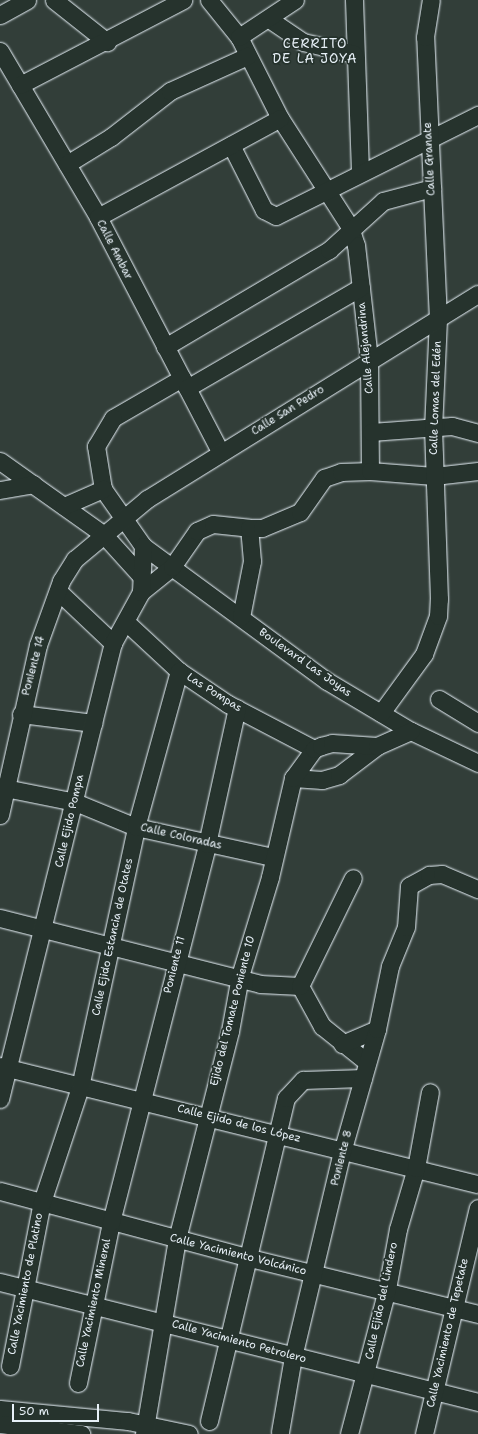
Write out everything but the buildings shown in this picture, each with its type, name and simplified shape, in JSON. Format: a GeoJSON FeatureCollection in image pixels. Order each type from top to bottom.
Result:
{"type":"FeatureCollection","features":[{"type":"Feature","properties":{"kind":"street"},"geometry":{"type":"LineString","coordinates":[[0,14],[27,0]]}},
{"type":"Feature","properties":{"kind":"street"},"geometry":{"type":"LineString","coordinates":[[54,0],[107,42]]}},
{"type":"Feature","properties":{"kind":"street"},"geometry":{"type":"LineString","coordinates":[[20,85],[107,42],[183,0]]}},
{"type":"Feature","properties":{"kind":"street","name":"Calle Alejandrina"},"geometry":{"type":"LineString","coordinates":[[209,0],[239,37],[247,56],[280,118],[350,227],[356,245],[369,359],[371,432],[370,471]]}},
{"type":"Feature","properties":{"kind":"street"},"geometry":{"type":"LineString","coordinates":[[239,37],[270,19],[296,0]]}},
{"type":"Feature","properties":{"kind":"street"},"geometry":{"type":"LineString","coordinates":[[354,0],[354,54],[360,172]]}},
{"type":"Feature","properties":{"kind":"street","name":"Calle Granate"},"geometry":{"type":"LineString","coordinates":[[431,0],[425,37],[438,319]]}},
{"type":"Feature","properties":{"kind":"street"},"geometry":{"type":"LineString","coordinates":[[270,19],[303,42],[354,54]]}},
{"type":"Feature","properties":{"kind":"street","name":"Calle Ambar"},"geometry":{"type":"LineString","coordinates":[[0,51],[98,217],[221,453]]}},
{"type":"Feature","properties":{"kind":"street"},"geometry":{"type":"LineString","coordinates":[[67,164],[111,137],[170,91],[247,56]]}},
{"type":"Feature","properties":{"kind":"street"},"geometry":{"type":"LineString","coordinates":[[231,145],[268,214],[280,214],[429,137],[478,114]]}},
{"type":"Feature","properties":{"kind":"street"},"geometry":{"type":"LineString","coordinates":[[98,217],[280,118]]}},
{"type":"Feature","properties":{"kind":"street"},"geometry":{"type":"LineString","coordinates":[[165,347],[329,250],[350,227],[383,201],[432,188]]}},
{"type":"Feature","properties":{"kind":"street"},"geometry":{"type":"LineString","coordinates":[[143,546],[126,519],[103,489],[96,446],[106,425],[125,410],[185,383],[361,287]]}},
{"type":"Feature","properties":{"kind":"street","name":"Calle San Pedro"},"geometry":{"type":"LineString","coordinates":[[104,535],[126,519],[147,499],[369,359],[478,294]]}},
{"type":"Feature","properties":{"kind":"street","name":"Calle Lomas del Edén"},"geometry":{"type":"LineString","coordinates":[[381,713],[424,654],[438,616],[439,599],[433,429],[438,319]]}},
{"type":"Feature","properties":{"kind":"street"},"geometry":{"type":"LineString","coordinates":[[371,432],[463,427],[478,433]]}},
{"type":"Feature","properties":{"kind":"street"},"geometry":{"type":"LineString","coordinates":[[0,461],[104,535],[141,584],[172,567],[197,531],[213,524],[262,528],[300,512],[318,484],[333,474],[370,471],[434,476],[478,471]]}},
{"type":"Feature","properties":{"kind":"street"},"geometry":{"type":"LineString","coordinates":[[0,490],[33,484]]}},
{"type":"Feature","properties":{"kind":"street"},"geometry":{"type":"LineString","coordinates":[[64,506],[103,489]]}},
{"type":"Feature","properties":{"kind":"street"},"geometry":{"type":"LineString","coordinates":[[241,617],[252,561],[249,528]]}},
{"type":"Feature","properties":{"kind":"street","name":"Poniente 14"},"geometry":{"type":"LineString","coordinates":[[0,815],[3,788],[38,645],[58,591],[75,559],[104,535]]}},
{"type":"Feature","properties":{"kind":"street","name":"Boulevard Las Joyas"},"geometry":{"type":"LineString","coordinates":[[143,546],[328,681],[411,731],[478,763]]}},
{"type":"Feature","properties":{"kind":"street","name":"Calle Ejido Pompa"},"geometry":{"type":"LineString","coordinates":[[0,1100],[5,1067],[45,929],[113,643],[126,622],[141,584],[143,546]]}},
{"type":"Feature","properties":{"kind":"street"},"geometry":{"type":"LineString","coordinates":[[58,591],[113,643]]}},
{"type":"Feature","properties":{"kind":"street","name":"Las Pompas"},"geometry":{"type":"LineString","coordinates":[[126,622],[179,670],[237,708],[314,749]]}},
{"type":"Feature","properties":{"kind":"street","name":"Calle Ejido Estancia de Otates"},"geometry":{"type":"LineString","coordinates":[[42,1202],[80,1087],[112,946],[136,827],[179,670]]}},
{"type":"Feature","properties":{"kind":"street"},"geometry":{"type":"LineString","coordinates":[[439,699],[478,723]]}},
{"type":"Feature","properties":{"kind":"street","name":"Poniente 11"},"geometry":{"type":"LineString","coordinates":[[111,1222],[176,961],[207,844],[237,708]]}},
{"type":"Feature","properties":{"kind":"street"},"geometry":{"type":"LineString","coordinates":[[21,714],[93,723]]}},
{"type":"Feature","properties":{"kind":"street"},"geometry":{"type":"LineString","coordinates":[[293,778],[322,780],[339,775],[377,746],[411,731]]}},
{"type":"Feature","properties":{"kind":"street"},"geometry":{"type":"LineString","coordinates":[[314,749],[332,743],[377,746]]}},
{"type":"Feature","properties":{"kind":"street","name":"Ejido del Tomate Poniente 10"},"geometry":{"type":"LineString","coordinates":[[136,1428],[163,1322],[177,1239],[206,1117],[230,1031],[240,976],[270,877],[272,857],[293,778],[314,749]]}},
{"type":"Feature","properties":{"kind":"street","name":"Calle Coloradas"},"geometry":{"type":"LineString","coordinates":[[3,788],[75,802],[136,827],[207,844],[272,857]]}},
{"type":"Feature","properties":{"kind":"street","name":"Poniente 8"},"geometry":{"type":"LineString","coordinates":[[280,1432],[293,1357],[342,1152],[362,1078],[378,1029],[390,966],[406,927],[409,886],[429,875],[442,874],[478,889]]}},
{"type":"Feature","properties":{"kind":"street"},"geometry":{"type":"LineString","coordinates":[[300,986],[353,878]]}},
{"type":"Feature","properties":{"kind":"street"},"geometry":{"type":"LineString","coordinates":[[0,918],[240,976],[260,984],[300,986]]}},
{"type":"Feature","properties":{"kind":"street"},"geometry":{"type":"LineString","coordinates":[[300,986],[322,1026],[342,1044],[367,1062]]}},
{"type":"Feature","properties":{"kind":"street"},"geometry":{"type":"LineString","coordinates":[[342,1044],[378,1029]]}},
{"type":"Feature","properties":{"kind":"street","name":"Calle Ejido de los López"},"geometry":{"type":"LineString","coordinates":[[5,1067],[80,1087],[142,1099],[342,1152],[416,1168],[478,1184]]}},
{"type":"Feature","properties":{"kind":"street"},"geometry":{"type":"LineString","coordinates":[[209,1422],[250,1258],[276,1134],[286,1098],[296,1084],[313,1078],[362,1078]]}},
{"type":"Feature","properties":{"kind":"street","name":"Calle Ejido del Lindero"},"geometry":{"type":"LineString","coordinates":[[349,1434],[366,1375],[387,1289],[398,1229],[416,1168],[430,1092]]}},
{"type":"Feature","properties":{"kind":"street","name":"Calle Yacimiento Volcánico"},"geometry":{"type":"LineString","coordinates":[[0,1191],[111,1222],[250,1258],[313,1274],[387,1289],[478,1314]]}},
{"type":"Feature","properties":{"kind":"street","name":"Calle Yacimiento de Platino"},"geometry":{"type":"LineString","coordinates":[[10,1366],[27,1290],[42,1202]]}},
{"type":"Feature","properties":{"kind":"street","name":"Calle Yacimiento de Tepetate"},"geometry":{"type":"LineString","coordinates":[[424,1434],[478,1208]]}},
{"type":"Feature","properties":{"kind":"street","name":"Calle Yacimiento Mineral"},"geometry":{"type":"LineString","coordinates":[[78,1383],[92,1305],[111,1222]]}},
{"type":"Feature","properties":{"kind":"street","name":"Calle Yacimiento Petrolero"},"geometry":{"type":"LineString","coordinates":[[0,1282],[27,1290],[163,1322],[293,1357],[478,1402]]}},
{"type":"Feature","properties":{"kind":"street"},"geometry":{"type":"LineString","coordinates":[[0,1409],[188,1434]]}},
{"type":"Feature","properties":{"kind":"street"},"geometry":{"type":"LineString","coordinates":[[0,1424],[45,1433],[81,1434]]}},
{"type":"Feature","properties":{"kind":"district","name":"CERRITO DE LA JOYA"},"geometry":{"type":"Point","coordinates":[315,52]}}]}
